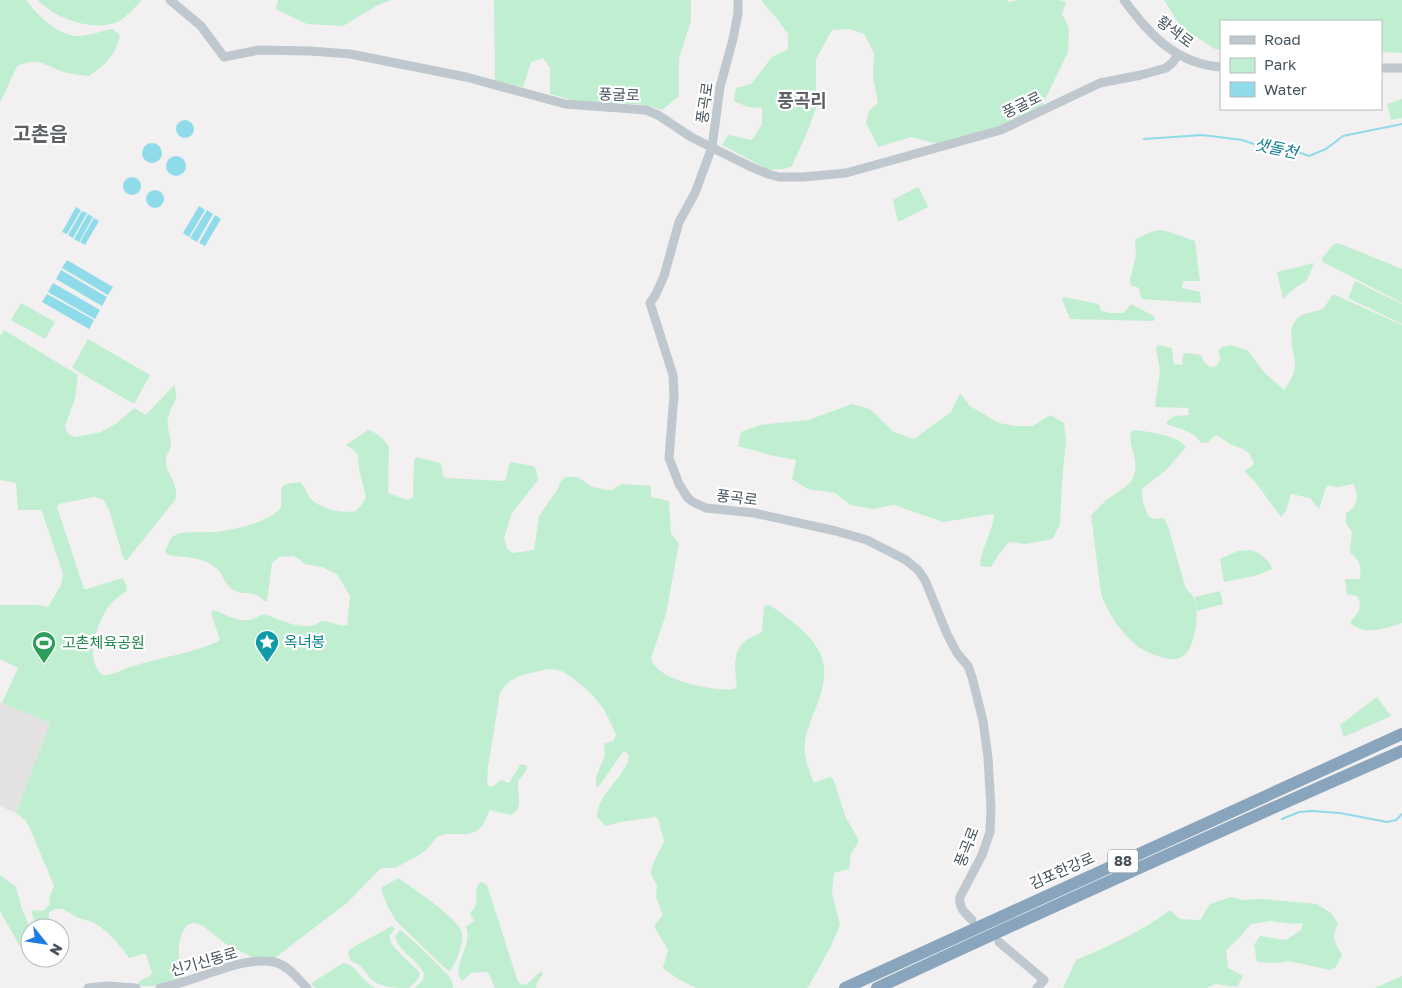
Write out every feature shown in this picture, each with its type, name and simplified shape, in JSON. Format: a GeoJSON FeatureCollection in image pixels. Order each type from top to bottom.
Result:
{"type":"FeatureCollection","features":[{"type":"Feature","properties":{"kind":"highway","name":"김포한강로"},"geometry":{"type":"LineString","coordinates":[[845,988],[1402,734]]}},
{"type":"Feature","properties":{"kind":"highway","name":"김포한강로"},"geometry":{"type":"LineString","coordinates":[[876,988],[1042,911],[1402,751]]}},
{"type":"Feature","properties":{"kind":"street","name":"풍굴로"},"geometry":{"type":"LineString","coordinates":[[170,0],[201,26],[224,57],[259,50],[334,52],[367,56],[466,77],[564,104],[646,110],[658,115],[691,137],[754,169],[779,176],[824,176],[846,173],[1001,130],[1100,83],[1166,68],[1178,55]]}},
{"type":"Feature","properties":{"kind":"street","name":"풍곡로"},"geometry":{"type":"LineString","coordinates":[[738,0],[738,13],[733,39],[720,87],[712,147],[695,193],[679,222],[664,276],[650,303],[673,375],[674,394],[669,452],[672,465],[683,491],[699,506],[716,510],[754,513],[848,534],[900,556],[922,575],[947,634],[970,670],[983,721],[988,758],[991,808],[990,832],[982,854],[959,902],[963,911],[972,920]]}},
{"type":"Feature","properties":{"kind":"street","name":"황색로"},"geometry":{"type":"LineString","coordinates":[[1124,0],[1147,30],[1178,55],[1204,65],[1220,67]]}},
{"type":"Feature","properties":{"kind":"street"},"geometry":{"type":"LineString","coordinates":[[1382,68],[1402,68]]}},
{"type":"Feature","properties":{"kind":"street"},"geometry":{"type":"LineString","coordinates":[[999,942],[1044,980],[1037,988]]}},
{"type":"Feature","properties":{"kind":"street","name":"신기신동로"},"geometry":{"type":"LineString","coordinates":[[160,988],[230,967],[273,962],[286,968],[307,988]]}},
{"type":"Feature","properties":{"kind":"street"},"geometry":{"type":"LineString","coordinates":[[88,988],[108,986],[136,988]]}},
{"type":"Feature","properties":{"kind":"shaded area"},"geometry":{"type":"Polygon","coordinates":[[[0,702],[50,723],[16,813],[0,806],[0,702]]]}},
{"type":"Feature","properties":{"kind":"green space"},"geometry":{"type":"Polygon","coordinates":[[[0,0],[26,0],[50,24],[73,36],[112,29],[120,35],[116,48],[109,59],[89,76],[64,72],[35,62],[17,66],[0,103],[0,0]]]}},
{"type":"Feature","properties":{"kind":"green space"},"geometry":{"type":"Polygon","coordinates":[[[38,0],[142,0],[119,21],[105,25],[95,25],[84,24],[63,17],[38,0]]]}},
{"type":"Feature","properties":{"kind":"green space"},"geometry":{"type":"Polygon","coordinates":[[[278,0],[391,0],[376,6],[343,26],[307,24],[276,9],[278,0]]]}},
{"type":"Feature","properties":{"kind":"green space"},"geometry":{"type":"Polygon","coordinates":[[[494,0],[691,0],[691,21],[679,58],[679,96],[662,110],[636,104],[587,103],[550,94],[550,68],[543,58],[531,62],[523,87],[495,81],[494,0]]]}},
{"type":"Feature","properties":{"kind":"green space"},"geometry":{"type":"Polygon","coordinates":[[[761,0],[1006,0],[1010,2],[1018,0],[1060,0],[1066,2],[1062,14],[1069,28],[1068,52],[1040,110],[999,128],[942,145],[911,137],[878,147],[866,123],[869,111],[878,103],[873,77],[874,53],[864,34],[850,29],[832,30],[816,59],[816,108],[792,166],[784,169],[769,170],[722,145],[728,135],[752,140],[762,124],[762,108],[748,107],[734,101],[736,88],[751,84],[772,57],[788,49],[788,34],[761,0]]]}},
{"type":"Feature","properties":{"kind":"green space"},"geometry":{"type":"Polygon","coordinates":[[[1164,0],[1402,0],[1402,53],[1382,52],[1382,20],[1220,20],[1220,50],[1215,49],[1181,27],[1164,0]]]}},
{"type":"Feature","properties":{"kind":"green space"},"geometry":{"type":"Polygon","coordinates":[[[1402,99],[1402,118],[1391,120],[1387,104],[1402,99]]]}},
{"type":"Feature","properties":{"kind":"green space"},"geometry":{"type":"Polygon","coordinates":[[[919,188],[928,207],[898,222],[893,200],[919,188]]]}},
{"type":"Feature","properties":{"kind":"green space"},"geometry":{"type":"Polygon","coordinates":[[[1160,230],[1195,241],[1200,281],[1183,281],[1182,288],[1200,292],[1201,303],[1141,299],[1139,288],[1131,285],[1130,280],[1136,255],[1135,239],[1160,230]]]}},
{"type":"Feature","properties":{"kind":"green space"},"geometry":{"type":"Polygon","coordinates":[[[1338,243],[1402,269],[1402,303],[1323,262],[1322,258],[1333,245],[1338,243]]]}},
{"type":"Feature","properties":{"kind":"green space"},"geometry":{"type":"Polygon","coordinates":[[[1314,263],[1307,280],[1283,299],[1277,272],[1314,263]]]}},
{"type":"Feature","properties":{"kind":"green space"},"geometry":{"type":"Polygon","coordinates":[[[1355,281],[1402,304],[1402,324],[1348,298],[1355,281]]]}},
{"type":"Feature","properties":{"kind":"green space"},"geometry":{"type":"Polygon","coordinates":[[[1333,294],[1402,325],[1402,623],[1374,630],[1355,627],[1350,622],[1360,607],[1357,596],[1347,594],[1345,579],[1360,579],[1360,564],[1350,552],[1352,532],[1346,523],[1346,513],[1353,508],[1357,501],[1357,493],[1353,484],[1338,487],[1327,485],[1319,509],[1310,498],[1291,494],[1286,511],[1281,517],[1256,483],[1244,471],[1254,463],[1249,453],[1218,436],[1214,436],[1208,442],[1201,443],[1190,433],[1166,424],[1167,421],[1175,416],[1189,415],[1188,408],[1155,407],[1160,370],[1156,349],[1158,345],[1172,348],[1174,364],[1182,365],[1185,353],[1201,355],[1204,362],[1210,367],[1216,366],[1221,359],[1218,352],[1221,347],[1231,345],[1247,350],[1264,372],[1284,390],[1295,368],[1291,340],[1292,327],[1302,315],[1324,308],[1333,294]]]}},
{"type":"Feature","properties":{"kind":"green space"},"geometry":{"type":"Polygon","coordinates":[[[1064,297],[1099,304],[1101,311],[1110,313],[1124,313],[1131,304],[1154,316],[1155,319],[1153,321],[1070,319],[1062,299],[1064,297]]]}},
{"type":"Feature","properties":{"kind":"green space"},"geometry":{"type":"Polygon","coordinates":[[[21,303],[55,322],[45,339],[11,320],[21,303]]]}},
{"type":"Feature","properties":{"kind":"green space"},"geometry":{"type":"Polygon","coordinates":[[[4,330],[78,375],[75,399],[65,426],[66,431],[75,437],[101,432],[117,423],[134,408],[146,415],[174,385],[176,391],[176,399],[168,418],[171,445],[166,459],[166,465],[176,489],[175,500],[127,560],[123,557],[109,510],[103,499],[94,497],[59,504],[57,507],[84,589],[122,578],[126,586],[127,591],[117,598],[104,613],[94,641],[94,661],[97,669],[103,675],[196,650],[217,642],[220,640],[211,613],[213,610],[242,620],[253,619],[264,614],[303,626],[311,626],[324,621],[338,625],[347,625],[350,596],[337,574],[322,567],[305,564],[293,556],[279,557],[272,563],[267,601],[264,601],[256,595],[238,592],[230,588],[214,566],[195,558],[168,555],[165,551],[171,538],[177,534],[223,531],[260,521],[276,513],[281,508],[281,489],[285,484],[300,482],[311,499],[320,506],[344,512],[356,511],[366,497],[359,469],[358,455],[346,445],[368,430],[380,436],[389,447],[388,493],[407,500],[413,498],[414,460],[416,457],[441,463],[445,478],[504,481],[510,462],[533,466],[536,469],[538,480],[512,513],[504,538],[507,549],[513,553],[534,550],[539,516],[565,477],[578,477],[592,487],[606,490],[612,490],[622,484],[651,486],[651,497],[669,501],[671,534],[679,543],[666,614],[651,658],[655,666],[663,673],[686,683],[713,689],[734,689],[737,686],[735,663],[740,646],[762,632],[764,606],[770,605],[806,634],[816,646],[822,658],[824,682],[805,742],[806,758],[814,783],[829,777],[833,778],[846,818],[858,839],[858,843],[851,853],[849,869],[834,873],[832,893],[840,925],[809,986],[807,988],[696,988],[678,979],[663,968],[668,950],[654,926],[662,916],[662,913],[656,897],[657,886],[651,874],[652,866],[664,841],[658,819],[656,817],[606,826],[597,817],[601,801],[622,772],[629,757],[626,752],[623,752],[599,786],[596,787],[596,777],[605,756],[604,744],[613,741],[616,735],[604,710],[595,698],[583,686],[563,672],[555,669],[517,677],[509,682],[500,693],[488,767],[487,785],[492,787],[501,780],[509,783],[521,764],[527,766],[518,783],[519,806],[515,812],[510,815],[490,810],[482,826],[477,831],[468,834],[438,836],[426,850],[416,857],[395,868],[380,869],[348,902],[275,958],[254,958],[226,944],[202,925],[194,923],[187,925],[179,944],[182,979],[160,986],[139,986],[138,984],[141,980],[152,973],[146,954],[129,958],[122,948],[101,928],[63,909],[53,910],[49,913],[49,918],[33,918],[31,910],[43,911],[50,904],[49,898],[54,886],[29,826],[16,813],[50,723],[2,703],[18,668],[0,659],[0,605],[37,605],[48,607],[61,585],[63,574],[42,512],[40,510],[18,510],[16,483],[0,480],[0,336],[4,330]]]}},
{"type":"Feature","properties":{"kind":"green space"},"geometry":{"type":"Polygon","coordinates":[[[88,339],[150,375],[134,404],[72,368],[88,339]]]}},
{"type":"Feature","properties":{"kind":"green space"},"geometry":{"type":"Polygon","coordinates":[[[960,393],[970,406],[999,423],[1015,426],[1033,426],[1050,415],[1064,423],[1066,441],[1060,525],[1052,539],[1026,544],[1009,542],[991,567],[980,566],[982,552],[992,527],[994,514],[943,522],[894,505],[873,509],[851,505],[835,493],[808,489],[792,479],[796,460],[738,446],[741,432],[760,425],[808,420],[852,404],[870,409],[894,432],[914,439],[951,412],[960,393]]]}},
{"type":"Feature","properties":{"kind":"green space"},"geometry":{"type":"Polygon","coordinates":[[[1135,430],[1170,437],[1186,447],[1167,469],[1142,489],[1143,502],[1148,516],[1154,519],[1164,518],[1168,526],[1185,586],[1193,596],[1197,610],[1196,628],[1191,646],[1188,652],[1178,659],[1169,659],[1156,655],[1134,643],[1122,631],[1111,615],[1101,593],[1091,516],[1102,504],[1125,487],[1132,479],[1136,466],[1130,437],[1131,432],[1135,430]]]}},
{"type":"Feature","properties":{"kind":"green space"},"geometry":{"type":"Polygon","coordinates":[[[1250,550],[1264,557],[1272,569],[1255,576],[1224,582],[1220,559],[1238,551],[1250,550]]]}},
{"type":"Feature","properties":{"kind":"green space"},"geometry":{"type":"Polygon","coordinates":[[[1220,591],[1223,604],[1197,611],[1195,597],[1220,591]]]}},
{"type":"Feature","properties":{"kind":"green space"},"geometry":{"type":"Polygon","coordinates":[[[1377,697],[1391,716],[1344,737],[1340,725],[1377,697]]]}},
{"type":"Feature","properties":{"kind":"green space"},"geometry":{"type":"Polygon","coordinates":[[[0,875],[16,887],[26,918],[20,918],[20,946],[19,945],[0,911],[0,875]]]}},
{"type":"Feature","properties":{"kind":"green space"},"geometry":{"type":"Polygon","coordinates":[[[398,878],[442,910],[461,930],[461,945],[450,971],[396,921],[387,905],[381,888],[398,878]]]}},
{"type":"Feature","properties":{"kind":"green space"},"geometry":{"type":"Polygon","coordinates":[[[481,882],[487,885],[518,982],[522,985],[525,984],[542,971],[543,974],[536,988],[495,988],[488,972],[471,973],[462,981],[459,977],[459,964],[468,933],[466,927],[474,921],[470,913],[474,909],[476,891],[481,882]]]}},
{"type":"Feature","properties":{"kind":"green space"},"geometry":{"type":"Polygon","coordinates":[[[1231,897],[1243,900],[1263,899],[1317,904],[1332,914],[1338,924],[1334,937],[1342,955],[1336,967],[1330,970],[1289,961],[1257,962],[1254,945],[1260,936],[1286,940],[1301,930],[1303,923],[1294,924],[1271,921],[1251,924],[1226,950],[1228,968],[1243,976],[1237,987],[1215,984],[1207,988],[1063,988],[1076,960],[1136,932],[1170,910],[1180,919],[1200,920],[1210,904],[1231,897]]]}},
{"type":"Feature","properties":{"kind":"green space"},"geometry":{"type":"Polygon","coordinates":[[[392,926],[395,929],[391,933],[390,940],[420,973],[418,979],[409,988],[390,987],[376,983],[349,957],[348,952],[350,949],[392,926]]]}},
{"type":"Feature","properties":{"kind":"green space"},"geometry":{"type":"Polygon","coordinates":[[[400,930],[415,942],[449,976],[453,988],[415,988],[423,980],[424,974],[397,942],[395,936],[400,930]]]}},
{"type":"Feature","properties":{"kind":"green space"},"geometry":{"type":"Polygon","coordinates":[[[343,963],[353,967],[371,986],[376,988],[316,988],[312,985],[313,982],[343,963]]]}},
{"type":"Feature","properties":{"kind":"green space"},"geometry":{"type":"Polygon","coordinates":[[[1402,976],[1402,988],[1375,988],[1402,976]]]}},
{"type":"Feature","properties":{"kind":"water"},"geometry":{"type":"Polygon","coordinates":[[[185,120],[191,123],[194,129],[191,135],[185,138],[179,135],[176,129],[179,123],[185,120]]]}},
{"type":"Feature","properties":{"kind":"water"},"geometry":{"type":"Polygon","coordinates":[[[152,143],[159,146],[162,153],[159,160],[152,163],[145,160],[142,153],[145,146],[152,143]]]}},
{"type":"Feature","properties":{"kind":"water"},"geometry":{"type":"Polygon","coordinates":[[[176,156],[183,159],[186,166],[183,173],[176,176],[169,173],[166,166],[169,159],[176,156]]]}},
{"type":"Feature","properties":{"kind":"water"},"geometry":{"type":"Polygon","coordinates":[[[132,177],[138,180],[141,186],[138,192],[132,195],[126,192],[123,186],[126,180],[132,177]]]}},
{"type":"Feature","properties":{"kind":"water"},"geometry":{"type":"Polygon","coordinates":[[[155,190],[161,193],[164,199],[161,205],[155,208],[149,205],[146,199],[149,193],[155,190]]]}},
{"type":"Feature","properties":{"kind":"water"},"geometry":{"type":"Polygon","coordinates":[[[199,206],[205,210],[189,237],[183,233],[199,206]]]}},
{"type":"Feature","properties":{"kind":"water"},"geometry":{"type":"Polygon","coordinates":[[[76,207],[81,210],[67,234],[62,232],[76,207]]]}},
{"type":"Feature","properties":{"kind":"water"},"geometry":{"type":"Polygon","coordinates":[[[207,210],[213,214],[197,242],[190,238],[207,210]]]}},
{"type":"Feature","properties":{"kind":"water"},"geometry":{"type":"Polygon","coordinates":[[[82,211],[87,213],[73,238],[68,235],[82,211]]]}},
{"type":"Feature","properties":{"kind":"water"},"geometry":{"type":"Polygon","coordinates":[[[88,214],[93,217],[79,242],[74,239],[88,214]]]}},
{"type":"Feature","properties":{"kind":"water"},"geometry":{"type":"Polygon","coordinates":[[[215,215],[221,219],[205,246],[199,243],[215,215]]]}},
{"type":"Feature","properties":{"kind":"water"},"geometry":{"type":"Polygon","coordinates":[[[94,218],[99,221],[85,245],[80,242],[94,218]]]}},
{"type":"Feature","properties":{"kind":"water"},"geometry":{"type":"Polygon","coordinates":[[[67,260],[113,287],[108,295],[62,268],[67,260]]]}},
{"type":"Feature","properties":{"kind":"water"},"geometry":{"type":"Polygon","coordinates":[[[61,270],[107,297],[102,306],[56,279],[61,270]]]}},
{"type":"Feature","properties":{"kind":"water"},"geometry":{"type":"Polygon","coordinates":[[[53,283],[100,310],[95,319],[48,292],[53,283]]]}},
{"type":"Feature","properties":{"kind":"water"},"geometry":{"type":"Polygon","coordinates":[[[47,294],[94,320],[89,329],[42,302],[47,294]]]}},
{"type":"Feature","properties":{"kind":"waterway","name":"샛돌천"},"geometry":{"type":"LineString","coordinates":[[1144,139],[1202,135],[1242,140],[1263,147],[1287,148],[1309,156],[1326,149],[1343,136],[1402,124]]}},
{"type":"Feature","properties":{"kind":"waterway"},"geometry":{"type":"LineString","coordinates":[[1282,819],[1299,812],[1312,811],[1340,813],[1387,822],[1396,820],[1402,814]]}},
{"type":"Feature","properties":{"kind":"place","name":"옥녀봉"},"geometry":{"type":"Point","coordinates":[267,663]}},
{"type":"Feature","properties":{"kind":"place","name":"고촌체육공원"},"geometry":{"type":"Point","coordinates":[44,664]}},
{"type":"Feature","properties":{"kind":"district","name":"풍곡리"},"geometry":{"type":"Point","coordinates":[802,101]}},
{"type":"Feature","properties":{"kind":"district","name":"고촌읍"},"geometry":{"type":"Point","coordinates":[40,134]}}]}
